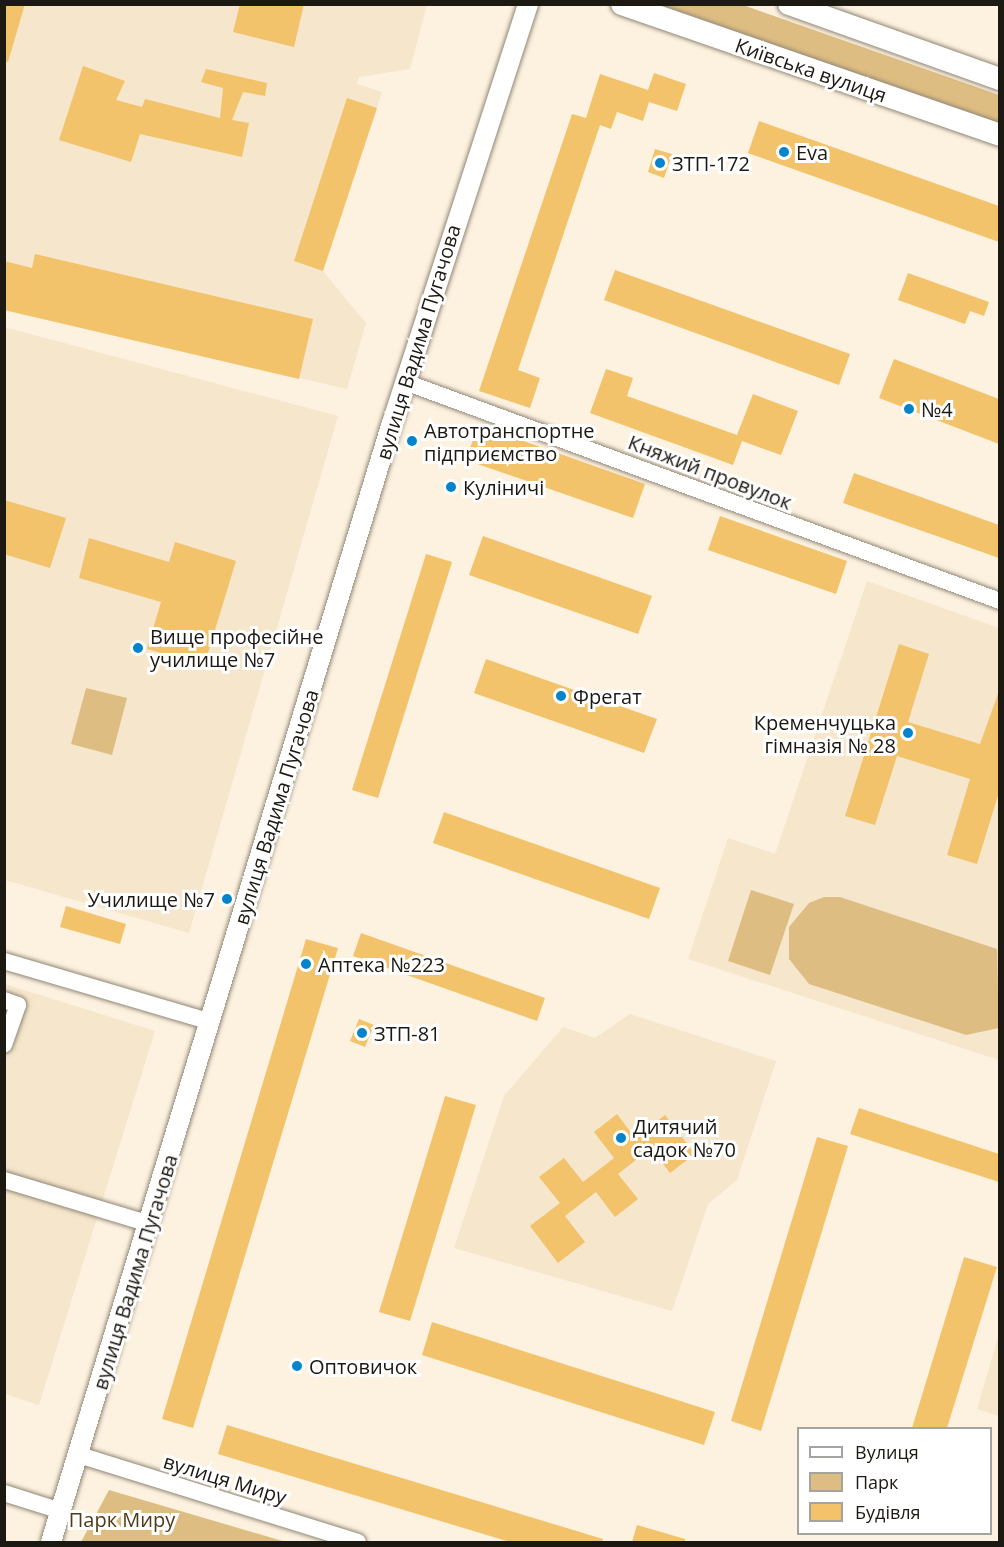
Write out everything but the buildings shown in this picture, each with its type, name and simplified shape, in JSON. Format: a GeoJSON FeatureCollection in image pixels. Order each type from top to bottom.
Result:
{"type":"FeatureCollection","features":[{"type":"Feature","properties":{"kind":"main road","name":"Київська вулиця"},"geometry":{"type":"LineString","coordinates":[[622,4],[999,135]]}},
{"type":"Feature","properties":{"kind":"main road"},"geometry":{"type":"LineString","coordinates":[[789,4],[999,79]]}},
{"type":"Feature","properties":{"kind":"street","name":"вулиця Вадима Пугачова"},"geometry":{"type":"LineString","coordinates":[[51,1542],[150,1224],[405,382],[528,4]]}},
{"type":"Feature","properties":{"kind":"street","name":"Княжий провулок"},"geometry":{"type":"LineString","coordinates":[[405,382],[999,601]]}},
{"type":"Feature","properties":{"kind":"street"},"geometry":{"type":"LineString","coordinates":[[4,960],[211,1022]]}},
{"type":"Feature","properties":{"kind":"street"},"geometry":{"type":"LineString","coordinates":[[4,1000],[18,1005],[4,1045]]}},
{"type":"Feature","properties":{"kind":"street"},"geometry":{"type":"LineString","coordinates":[[4,1180],[150,1224]]}},
{"type":"Feature","properties":{"kind":"street","name":"вулиця Миру"},"geometry":{"type":"LineString","coordinates":[[79,1455],[358,1542]]}},
{"type":"Feature","properties":{"kind":"street"},"geometry":{"type":"LineString","coordinates":[[4,1493],[61,1511]]}},
{"type":"Feature","properties":{"kind":"shaded area"},"geometry":{"type":"Polygon","coordinates":[[[5,5],[427,5],[410,69],[359,77],[357,84],[382,92],[323,271],[366,323],[347,389],[5,310],[5,5]]]}},
{"type":"Feature","properties":{"kind":"shaded area","name":"Вище професійне училище №7"},"geometry":{"type":"Polygon","coordinates":[[[4,327],[338,416],[189,933],[5,880],[4,327]]]}},
{"type":"Feature","properties":{"kind":"shaded area","name":"Кременчуцька гімназія № 28"},"geometry":{"type":"Polygon","coordinates":[[[867,581],[999,628],[999,1060],[688,959],[728,838],[775,854],[867,581]]]}},
{"type":"Feature","properties":{"kind":"shaded area"},"geometry":{"type":"Polygon","coordinates":[[[5,984],[155,1031],[39,1405],[5,1394],[5,984]]]}},
{"type":"Feature","properties":{"kind":"shaded area","name":"Дитячий садок №70"},"geometry":{"type":"Polygon","coordinates":[[[630,1014],[776,1061],[737,1180],[708,1204],[672,1311],[454,1248],[504,1096],[563,1027],[595,1038],[630,1014]]]}},
{"type":"Feature","properties":{"kind":"shaded area"},"geometry":{"type":"Polygon","coordinates":[[[999,1334],[1000,1416],[977,1409],[999,1334]]]}},
{"type":"Feature","properties":{"kind":"green space"},"geometry":{"type":"Polygon","coordinates":[[[661,5],[743,5],[999,95],[999,124],[661,5]]]}},
{"type":"Feature","properties":{"kind":"green space"},"geometry":{"type":"Polygon","coordinates":[[[86,688],[127,698],[112,755],[71,744],[86,688]]]}},
{"type":"Feature","properties":{"kind":"green space"},"geometry":{"type":"Polygon","coordinates":[[[751,890],[794,904],[770,975],[728,961],[751,890]]]}},
{"type":"Feature","properties":{"kind":"green space"},"geometry":{"type":"Polygon","coordinates":[[[824,897],[840,897],[997,949],[999,1028],[966,1035],[809,984],[789,959],[789,927],[809,903],[824,897]]]}},
{"type":"Feature","properties":{"kind":"green space","name":"Парк Миру"},"geometry":{"type":"Polygon","coordinates":[[[109,1490],[286,1542],[81,1542],[109,1490]]]}},
{"type":"Feature","properties":{"kind":"place","name":"Eva"},"geometry":{"type":"Point","coordinates":[784,152]}},
{"type":"Feature","properties":{"kind":"place","name":"ЗТП-172"},"geometry":{"type":"Point","coordinates":[660,163]}},
{"type":"Feature","properties":{"kind":"place","name":"№4"},"geometry":{"type":"Point","coordinates":[909,409]}},
{"type":"Feature","properties":{"kind":"place","name":"Автотранспортне підприємство"},"geometry":{"type":"Point","coordinates":[412,441]}},
{"type":"Feature","properties":{"kind":"place","name":"Куліничі"},"geometry":{"type":"Point","coordinates":[451,487]}},
{"type":"Feature","properties":{"kind":"place","name":"Вище професійне училище №7"},"geometry":{"type":"Point","coordinates":[138,648]}},
{"type":"Feature","properties":{"kind":"place","name":"Фрегат"},"geometry":{"type":"Point","coordinates":[561,696]}},
{"type":"Feature","properties":{"kind":"place","name":"Кременчуцька гімназія № 28"},"geometry":{"type":"Point","coordinates":[908,733]}},
{"type":"Feature","properties":{"kind":"place","name":"Училище №7"},"geometry":{"type":"Point","coordinates":[227,899]}},
{"type":"Feature","properties":{"kind":"place","name":"Аптека №223"},"geometry":{"type":"Point","coordinates":[306,964]}},
{"type":"Feature","properties":{"kind":"place","name":"ЗТП-81"},"geometry":{"type":"Point","coordinates":[362,1033]}},
{"type":"Feature","properties":{"kind":"place","name":"Дитячий садок №70"},"geometry":{"type":"Point","coordinates":[621,1138]}},
{"type":"Feature","properties":{"kind":"place","name":"Оптовичок"},"geometry":{"type":"Point","coordinates":[297,1366]}}]}
